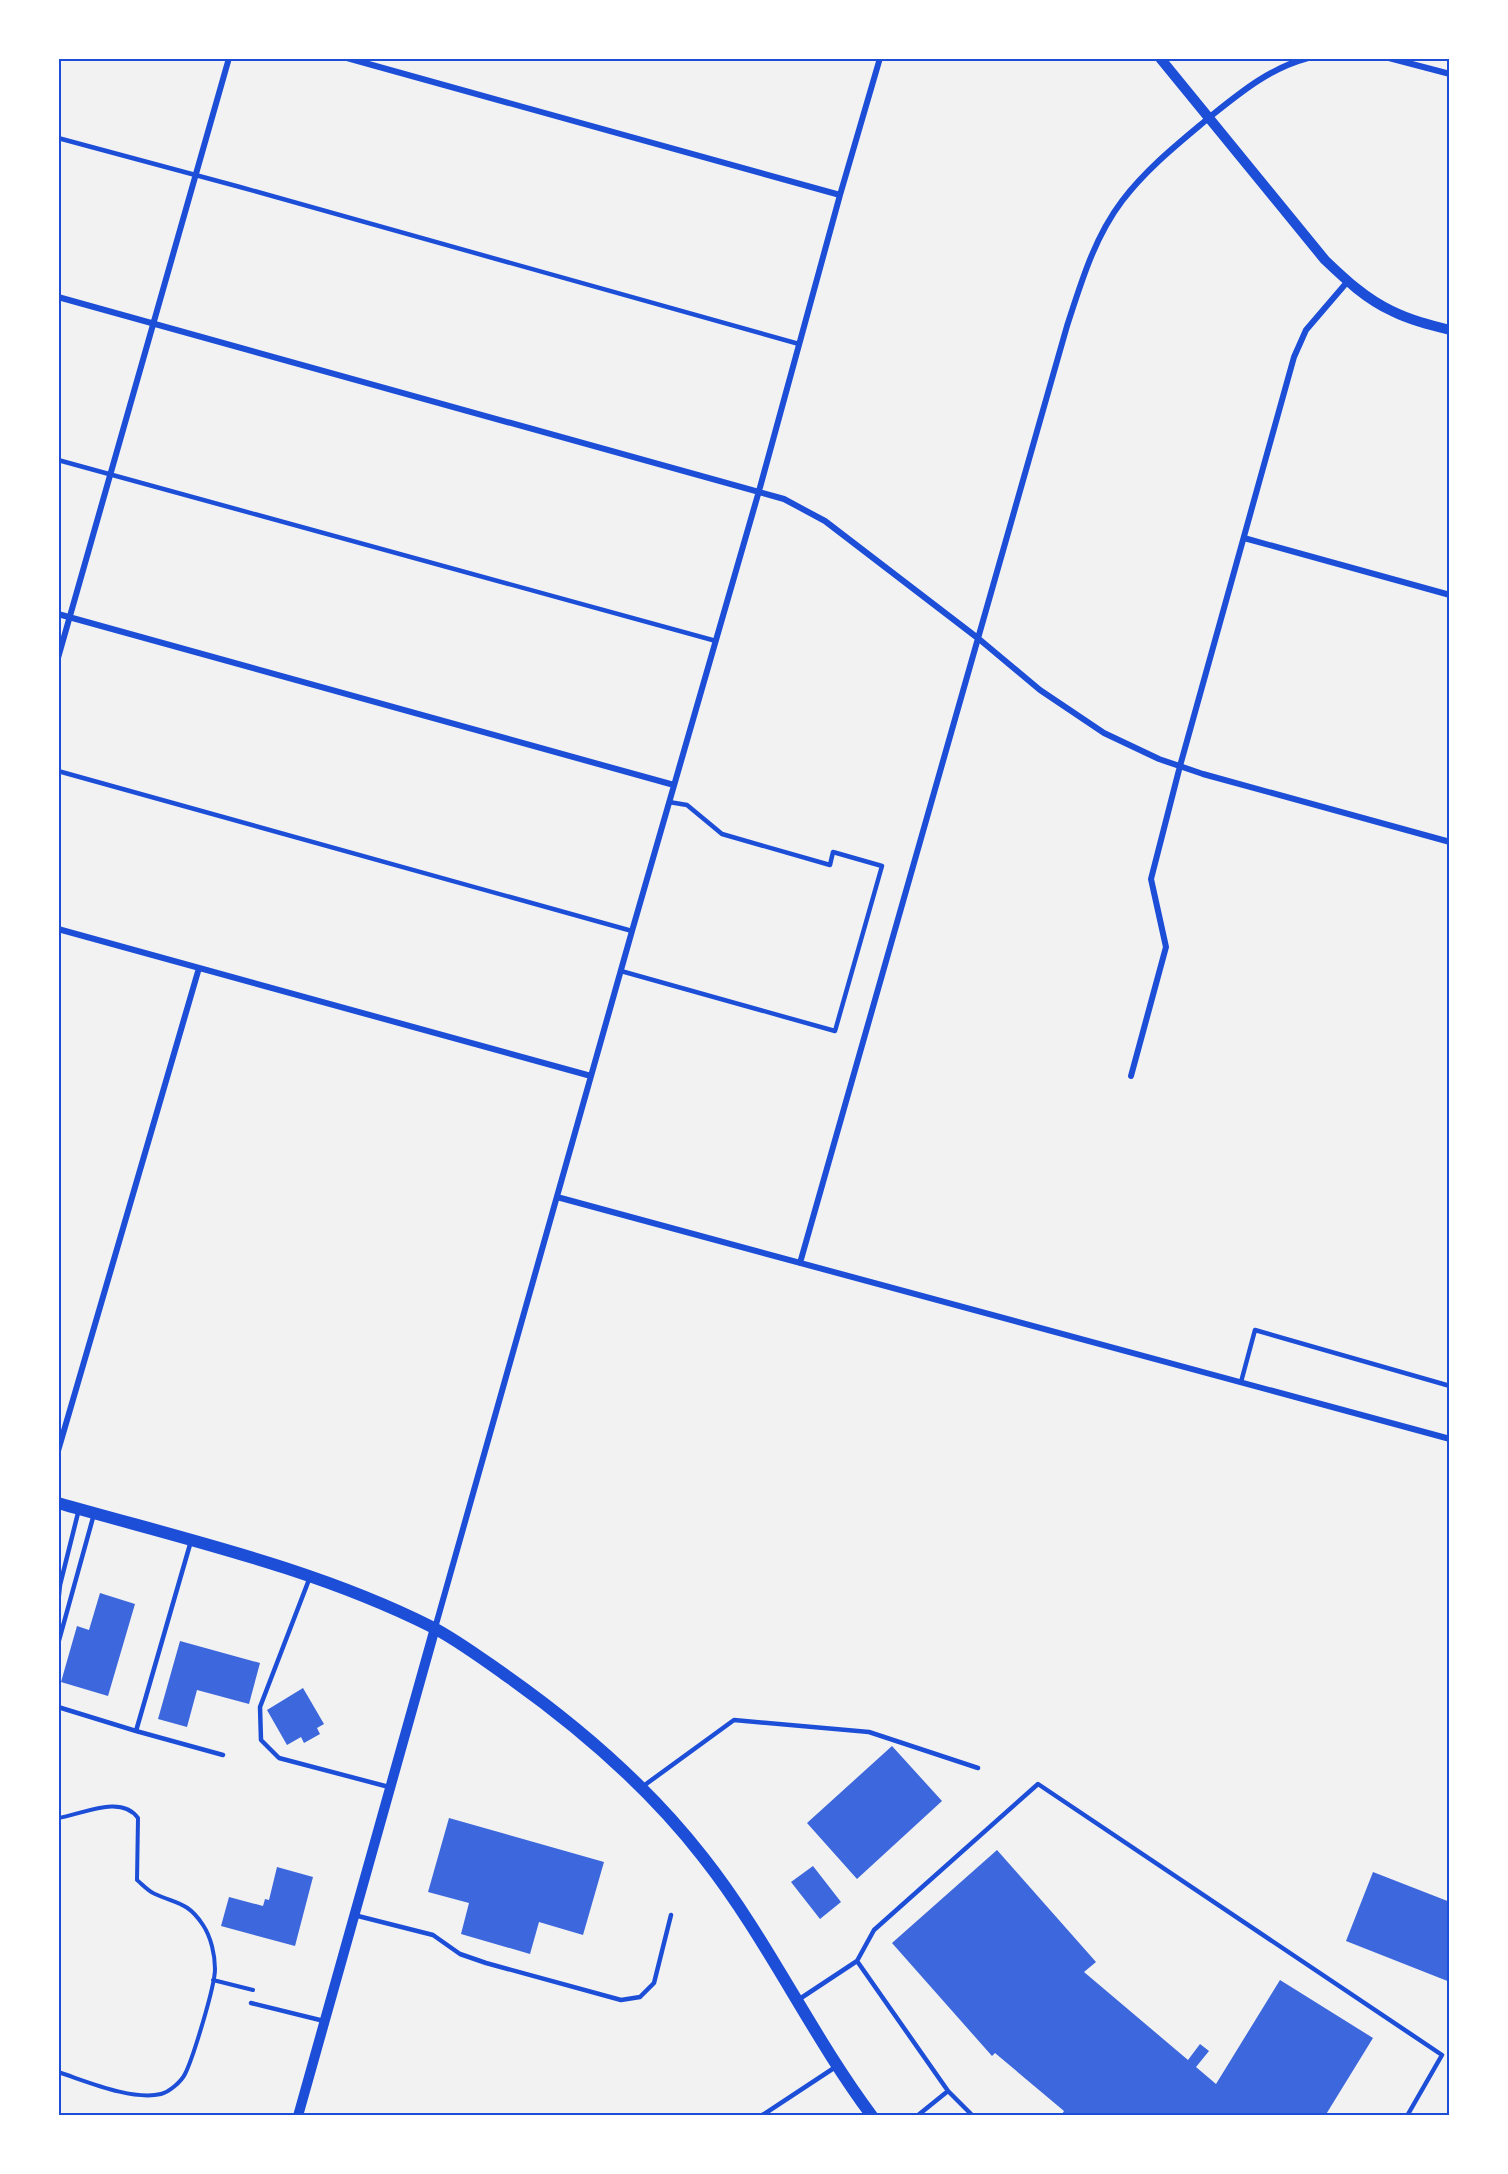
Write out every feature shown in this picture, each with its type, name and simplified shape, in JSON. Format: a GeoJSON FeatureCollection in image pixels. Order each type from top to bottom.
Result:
{"type":"FeatureCollection","features":[{"type":"Feature","properties":{"kind":"main road"},"geometry":{"type":"LineString","coordinates":[[58,1503],[310,1577],[384,1605],[435,1628],[538,1698],[609,1756],[673,1821],[730,1893],[838,2066],[872,2115]]}},
{"type":"Feature","properties":{"kind":"street"},"geometry":{"type":"LineString","coordinates":[[58,658],[229,58]]}},
{"type":"Feature","properties":{"kind":"street"},"geometry":{"type":"LineString","coordinates":[[347,58],[840,195]]}},
{"type":"Feature","properties":{"kind":"street"},"geometry":{"type":"LineString","coordinates":[[298,2115],[632,931],[759,491],[879,58]]}},
{"type":"Feature","properties":{"kind":"street"},"geometry":{"type":"LineString","coordinates":[[1160,58],[1325,260],[1365,296],[1393,312],[1449,330]]}},
{"type":"Feature","properties":{"kind":"street"},"geometry":{"type":"LineString","coordinates":[[800,1263],[1067,326],[1088,264],[1114,214],[1129,193],[1163,156],[1239,93],[1263,77],[1308,58]]}},
{"type":"Feature","properties":{"kind":"street"},"geometry":{"type":"LineString","coordinates":[[1389,58],[1449,74]]}},
{"type":"Feature","properties":{"kind":"street"},"geometry":{"type":"LineString","coordinates":[[1131,1076],[1166,947],[1151,879],[1180,766],[1294,357],[1306,330],[1348,281]]}},
{"type":"Feature","properties":{"kind":"street"},"geometry":{"type":"LineString","coordinates":[[58,297],[759,491],[793,503],[825,521],[1077,717],[1131,747],[1180,766],[1449,842]]}},
{"type":"Feature","properties":{"kind":"street"},"geometry":{"type":"LineString","coordinates":[[1244,538],[1449,595]]}},
{"type":"Feature","properties":{"kind":"street"},"geometry":{"type":"LineString","coordinates":[[58,614],[674,785]]}},
{"type":"Feature","properties":{"kind":"street"},"geometry":{"type":"LineString","coordinates":[[58,929],[591,1076]]}},
{"type":"Feature","properties":{"kind":"street"},"geometry":{"type":"LineString","coordinates":[[58,1451],[199,968]]}},
{"type":"Feature","properties":{"kind":"street"},"geometry":{"type":"LineString","coordinates":[[557,1197],[1449,1439]]}},
{"type":"Feature","properties":{"kind":"lane"},"geometry":{"type":"LineString","coordinates":[[58,138],[799,344]]}},
{"type":"Feature","properties":{"kind":"lane"},"geometry":{"type":"LineString","coordinates":[[58,460],[716,641]]}},
{"type":"Feature","properties":{"kind":"lane"},"geometry":{"type":"LineString","coordinates":[[58,771],[632,931]]}},
{"type":"Feature","properties":{"kind":"lane"},"geometry":{"type":"LineString","coordinates":[[621,970],[836,1031],[882,866],[833,852],[830,865],[722,834],[687,805],[669,802]]}},
{"type":"Feature","properties":{"kind":"lane"},"geometry":{"type":"LineString","coordinates":[[1241,1383],[1255,1330],[1449,1386]]}},
{"type":"Feature","properties":{"kind":"lane"},"geometry":{"type":"LineString","coordinates":[[58,1604],[59,1584],[79,1509]]}},
{"type":"Feature","properties":{"kind":"lane"},"geometry":{"type":"LineString","coordinates":[[58,1644],[94,1513]]}},
{"type":"Feature","properties":{"kind":"lane"},"geometry":{"type":"LineString","coordinates":[[136,1731],[191,1541]]}},
{"type":"Feature","properties":{"kind":"lane"},"geometry":{"type":"LineString","coordinates":[[310,1577],[260,1707],[261,1740],[279,1758],[390,1787]]}},
{"type":"Feature","properties":{"kind":"lane"},"geometry":{"type":"LineString","coordinates":[[58,1707],[223,1755]]}},
{"type":"Feature","properties":{"kind":"lane"},"geometry":{"type":"LineString","coordinates":[[642,1788],[734,1720],[869,1732],[978,1768]]}},
{"type":"Feature","properties":{"kind":"lane"},"geometry":{"type":"LineString","coordinates":[[798,2000],[856,1961],[874,1930],[1038,1784],[1442,2055],[1407,2115]]}},
{"type":"Feature","properties":{"kind":"lane"},"geometry":{"type":"LineString","coordinates":[[354,1915],[433,1935],[460,1954],[486,1963],[621,2000],[640,1997],[654,1983],[671,1915]]}},
{"type":"Feature","properties":{"kind":"lane"},"geometry":{"type":"LineString","coordinates":[[856,1961],[948,2091],[973,2115]]}},
{"type":"Feature","properties":{"kind":"lane"},"geometry":{"type":"LineString","coordinates":[[251,2003],[324,2021]]}},
{"type":"Feature","properties":{"kind":"lane"},"geometry":{"type":"LineString","coordinates":[[761,2115],[838,2066]]}},
{"type":"Feature","properties":{"kind":"lane"},"geometry":{"type":"LineString","coordinates":[[917,2115],[948,2091]]}},
{"type":"Feature","properties":{"kind":"path"},"geometry":{"type":"LineString","coordinates":[[58,1818],[111,1806],[133,1810],[138,1818],[136,1880],[154,1893],[189,1908],[204,1926],[213,1949],[215,1970],[184,2075],[177,2084],[162,2094],[144,2096],[122,2092],[58,2072]]}},
{"type":"Feature","properties":{"kind":"path"},"geometry":{"type":"LineString","coordinates":[[213,1980],[254,1990]]}},
{"type":"Feature","properties":{"kind":"building"},"geometry":{"type":"Polygon","coordinates":[[[100,1593],[135,1604],[108,1696],[61,1682],[77,1626],[89,1630],[100,1593]]]}},
{"type":"Feature","properties":{"kind":"building"},"geometry":{"type":"Polygon","coordinates":[[[180,1641],[260,1663],[249,1704],[197,1690],[187,1727],[158,1719],[180,1641]]]}},
{"type":"Feature","properties":{"kind":"building"},"geometry":{"type":"Polygon","coordinates":[[[303,1688],[324,1724],[317,1728],[320,1734],[304,1743],[301,1737],[287,1745],[267,1710],[303,1688]]]}},
{"type":"Feature","properties":{"kind":"building"},"geometry":{"type":"Polygon","coordinates":[[[892,1746],[942,1801],[857,1879],[807,1823],[892,1746]]]}},
{"type":"Feature","properties":{"kind":"building"},"geometry":{"type":"Polygon","coordinates":[[[449,1818],[604,1862],[583,1935],[539,1922],[530,1954],[461,1934],[469,1903],[428,1892],[449,1818]]]}},
{"type":"Feature","properties":{"kind":"building"},"geometry":{"type":"Polygon","coordinates":[[[997,1850],[1096,1962],[1084,1972],[1188,2060],[1200,2044],[1209,2051],[1196,2067],[1216,2084],[1280,1980],[1373,2038],[1325,2116],[1061,2116],[1064,2111],[995,2053],[992,2056],[892,1943],[997,1850]]]}},
{"type":"Feature","properties":{"kind":"building"},"geometry":{"type":"Polygon","coordinates":[[[813,1866],[841,1902],[820,1919],[791,1882],[813,1866]]]}},
{"type":"Feature","properties":{"kind":"building"},"geometry":{"type":"Polygon","coordinates":[[[277,1867],[313,1877],[295,1946],[221,1926],[229,1897],[263,1906],[265,1899],[269,1900],[277,1867]]]}},
{"type":"Feature","properties":{"kind":"building"},"geometry":{"type":"Polygon","coordinates":[[[1373,1872],[1450,1902],[1450,1982],[1346,1941],[1373,1872]]]}}]}
